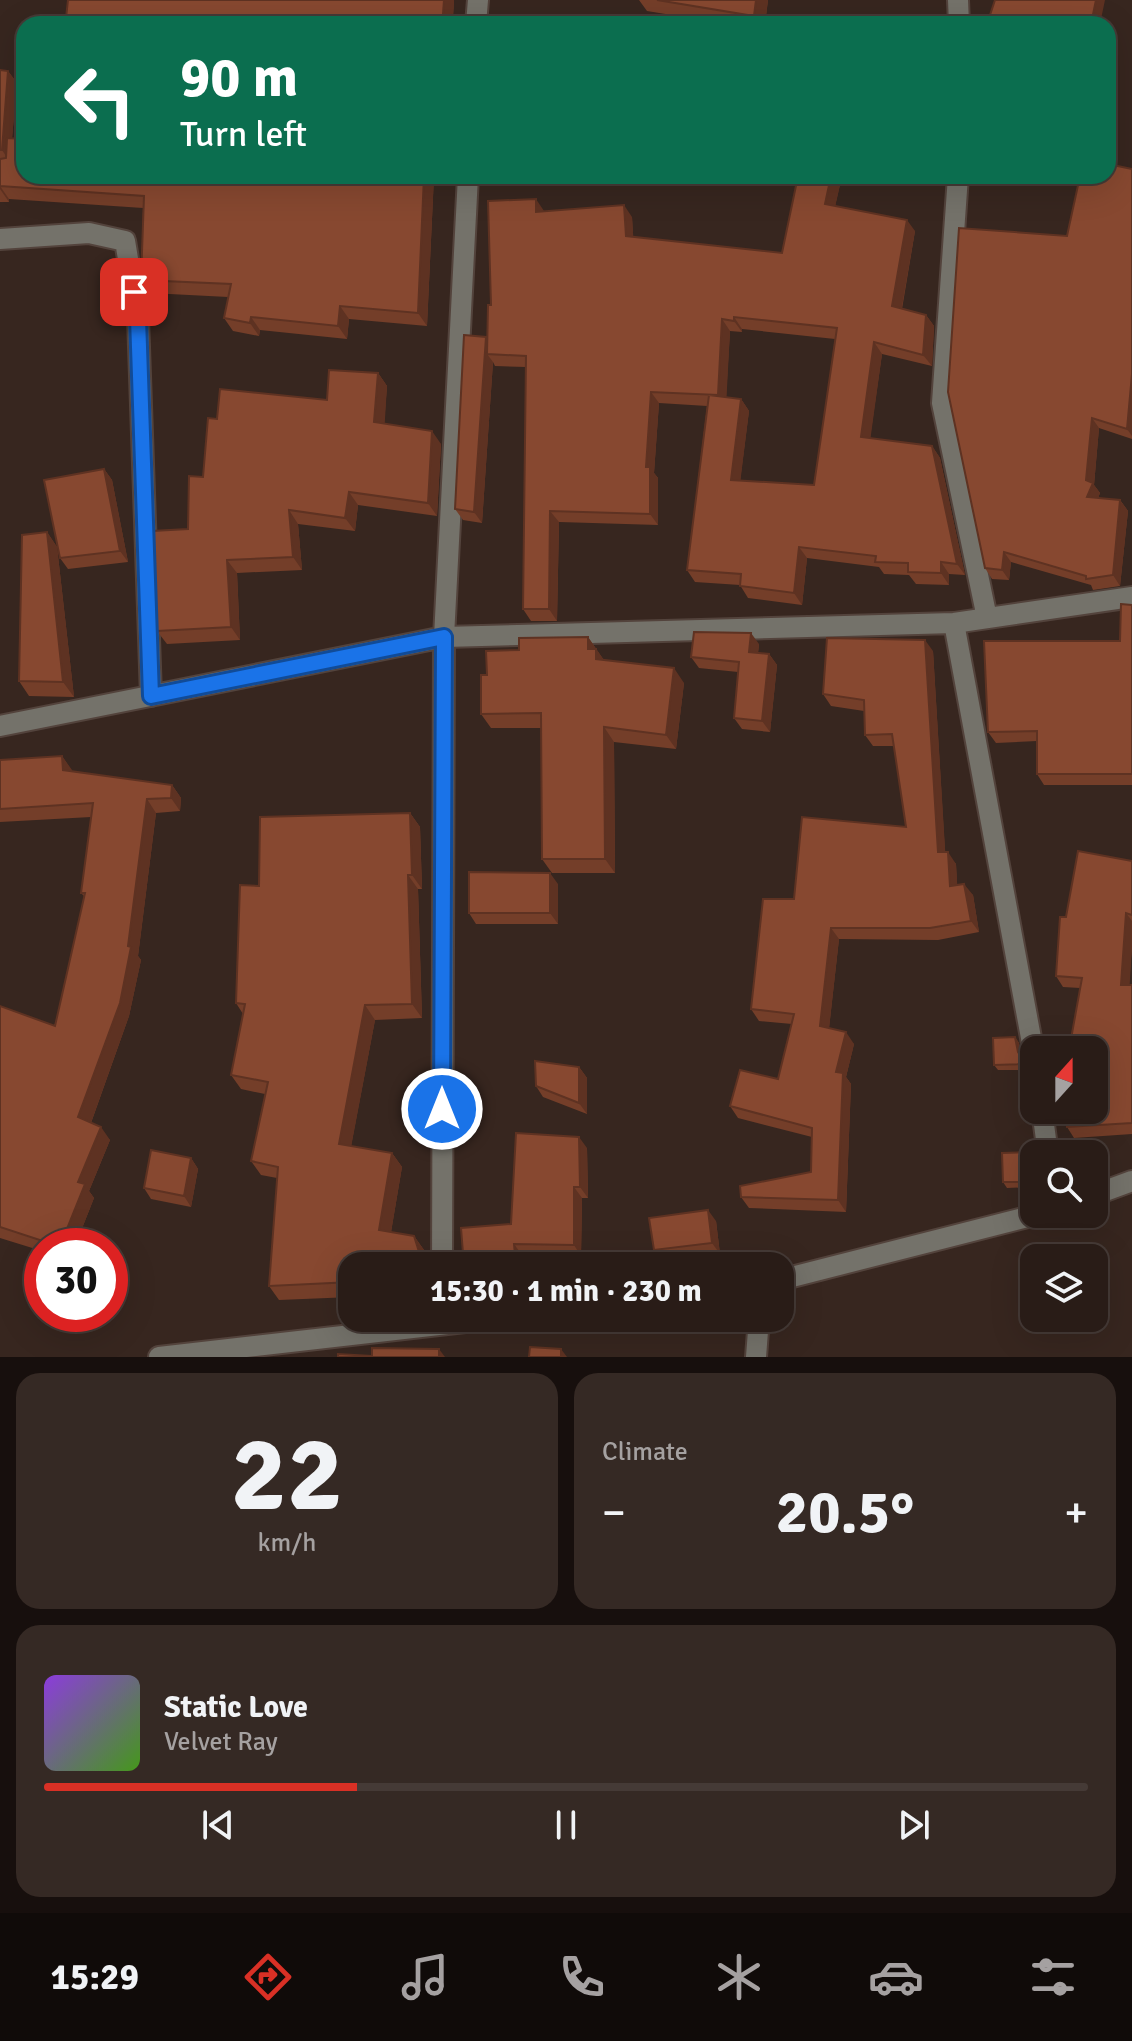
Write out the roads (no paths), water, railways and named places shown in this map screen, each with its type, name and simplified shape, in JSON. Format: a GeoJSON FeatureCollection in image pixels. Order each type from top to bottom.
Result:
{"type":"FeatureCollection","features":[{"type":"Feature","properties":{"kind":"street"},"geometry":{"type":"LineString","coordinates":[[442,1252],[444,637],[468,184]]}},
{"type":"Feature","properties":{"kind":"street"},"geometry":{"type":"LineString","coordinates":[[957,184],[942,403],[987,618]]}},
{"type":"Feature","properties":{"kind":"street"},"geometry":{"type":"LineString","coordinates":[[0,239],[89,233],[125,241],[138,318],[151,696]]}},
{"type":"Feature","properties":{"kind":"street"},"geometry":{"type":"LineString","coordinates":[[0,726],[444,637],[954,623],[1132,597]]}},
{"type":"Feature","properties":{"kind":"street"},"geometry":{"type":"LineString","coordinates":[[954,623],[1031,1036]]}},
{"type":"Feature","properties":{"kind":"street"},"geometry":{"type":"LineString","coordinates":[[1108,1190],[1132,1181]]}},
{"type":"Feature","properties":{"kind":"street"},"geometry":{"type":"LineString","coordinates":[[794,1276],[1020,1219]]}},
{"type":"Feature","properties":{"kind":"street"},"geometry":{"type":"LineString","coordinates":[[159,1357],[355,1332]]}},
{"type":"Feature","properties":{"kind":"street"},"geometry":{"type":"LineString","coordinates":[[756,1357],[758,1332]]}}]}
